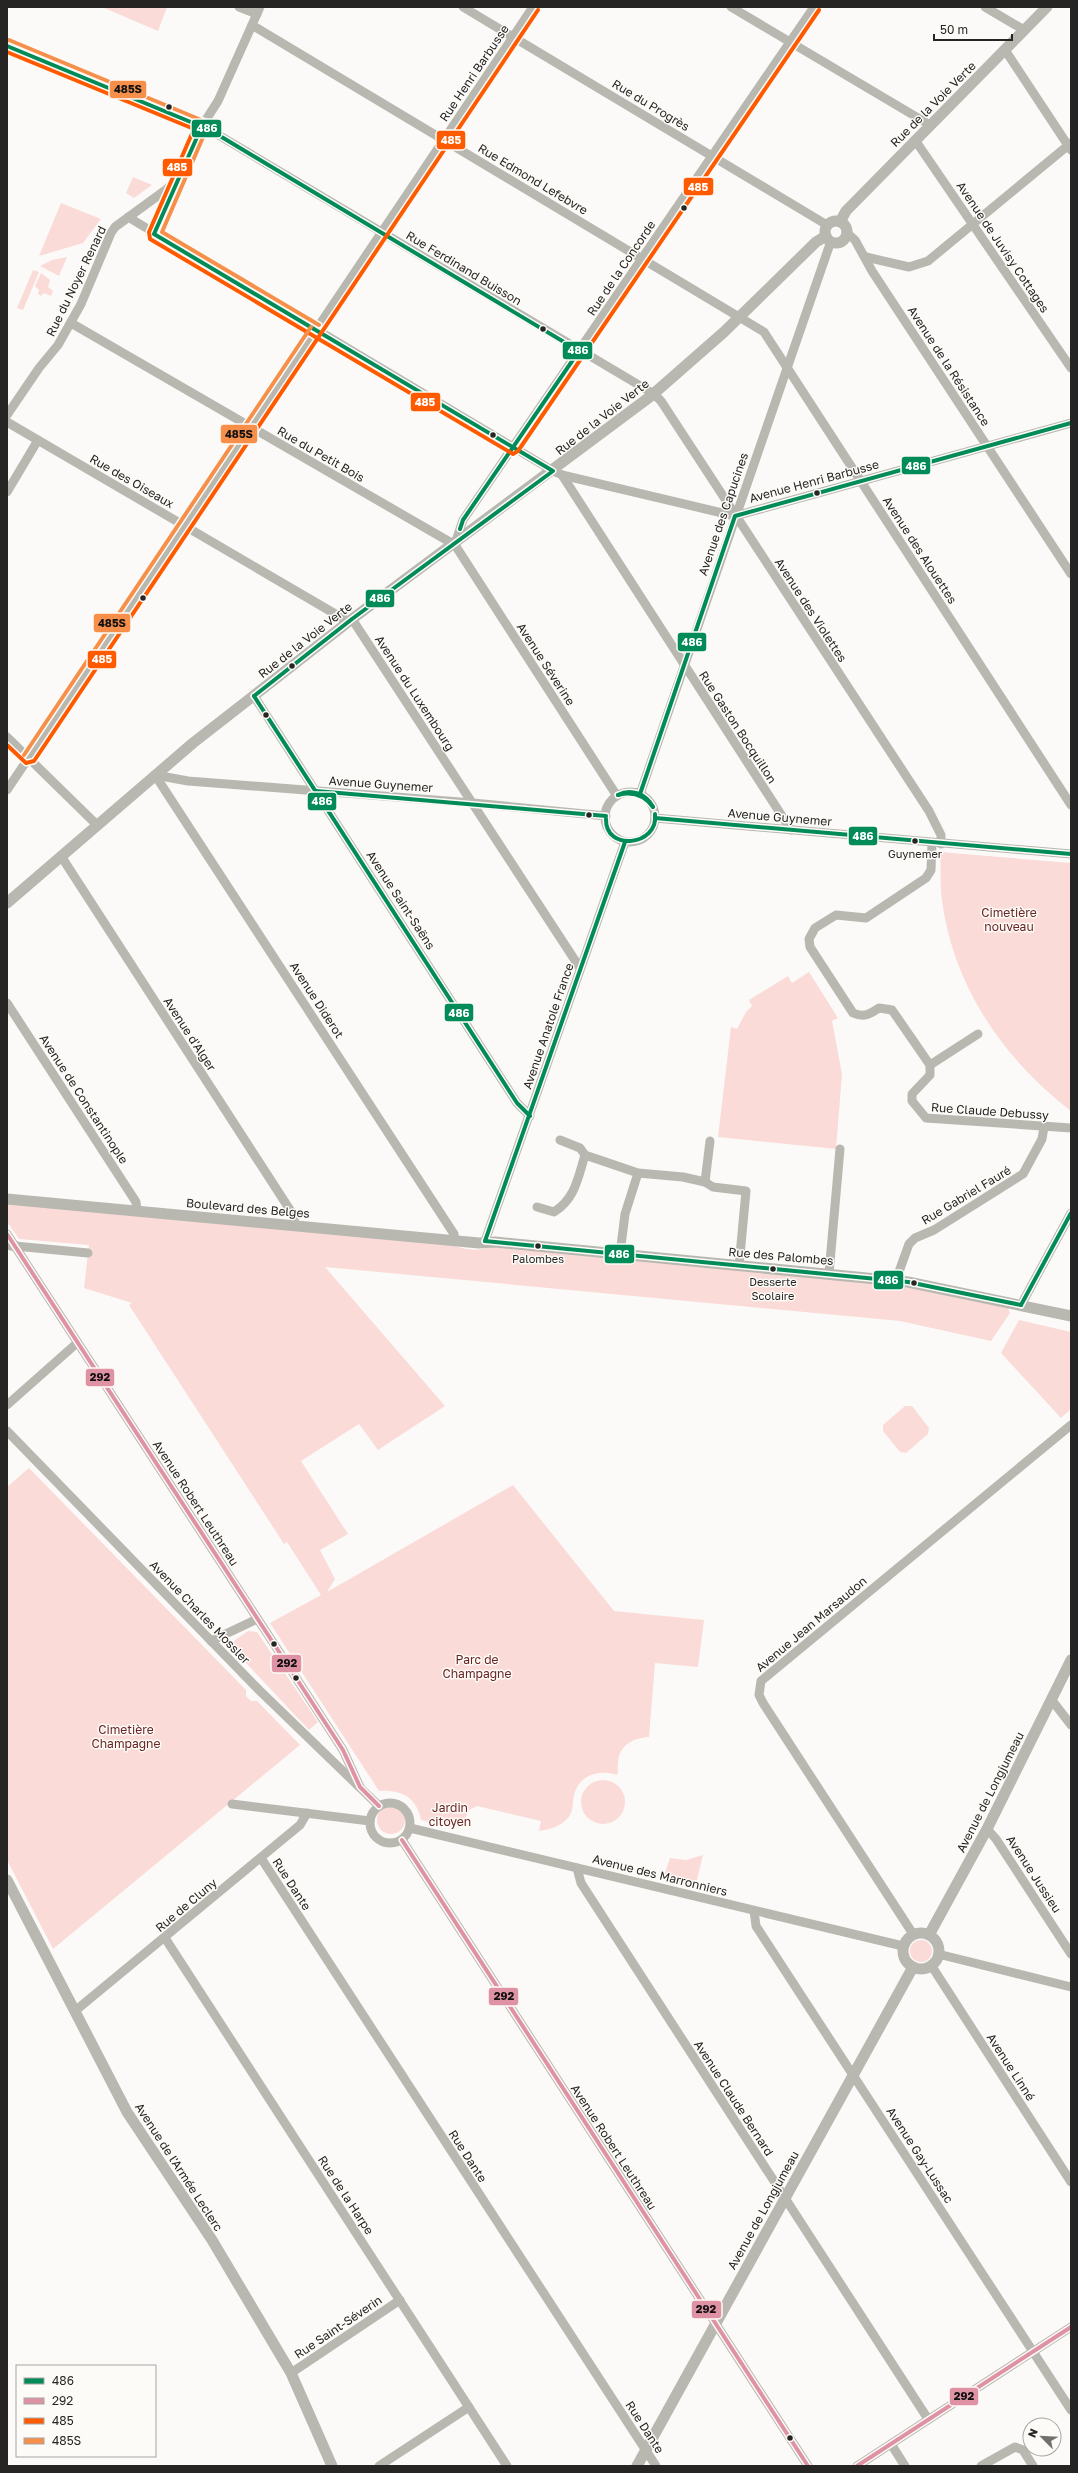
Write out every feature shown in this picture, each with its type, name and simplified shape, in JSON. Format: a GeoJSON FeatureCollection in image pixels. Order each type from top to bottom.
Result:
{"type":"FeatureCollection","features":[{"type":"Feature","properties":{"kind":"street"},"geometry":{"type":"LineString","coordinates":[[154,234],[173,192],[177,178],[202,126],[218,101],[259,11],[239,7]]}},
{"type":"Feature","properties":{"kind":"street","name":"Rue du Progrès"},"geometry":{"type":"LineString","coordinates":[[463,7],[713,156],[828,234]]}},
{"type":"Feature","properties":{"kind":"street","name":"Rue Henri Barbusse"},"geometry":{"type":"LineString","coordinates":[[7,790],[533,7]]}},
{"type":"Feature","properties":{"kind":"street"},"geometry":{"type":"LineString","coordinates":[[731,7],[930,125]]}},
{"type":"Feature","properties":{"kind":"street","name":"Rue de la Concorde"},"geometry":{"type":"LineString","coordinates":[[455,545],[463,520],[814,7]]}},
{"type":"Feature","properties":{"kind":"street"},"geometry":{"type":"LineString","coordinates":[[985,7],[1024,30]]}},
{"type":"Feature","properties":{"kind":"street","name":"Rue de la Voie Verte"},"geometry":{"type":"LineString","coordinates":[[828,234],[843,240],[843,227],[846,211],[1047,7]]}},
{"type":"Feature","properties":{"kind":"street","name":"Rue Edmond Lefebvre"},"geometry":{"type":"LineString","coordinates":[[252,25],[740,316]]}},
{"type":"Feature","properties":{"kind":"street","name":"Rue Ferdinand Buisson"},"geometry":{"type":"LineString","coordinates":[[7,46],[202,126],[579,351],[654,394]]}},
{"type":"Feature","properties":{"kind":"street"},"geometry":{"type":"LineString","coordinates":[[866,257],[912,267],[928,261],[972,223],[1070,146],[1005,50]]}},
{"type":"Feature","properties":{"kind":"street","name":"Avenue de Juvisy Cottages"},"geometry":{"type":"LineString","coordinates":[[915,140],[1071,368]]}},
{"type":"Feature","properties":{"kind":"street","name":"Rue du Noyer Renard"},"geometry":{"type":"LineString","coordinates":[[7,415],[39,368],[58,345],[71,323],[86,294],[111,233],[128,217],[167,189],[177,178]]}},
{"type":"Feature","properties":{"kind":"street"},"geometry":{"type":"LineString","coordinates":[[128,217],[154,234],[513,448],[558,473]]}},
{"type":"Feature","properties":{"kind":"street","name":"Rue de la Voie Verte"},"geometry":{"type":"LineString","coordinates":[[7,903],[155,775],[254,696],[351,621],[455,545],[558,473],[654,394],[740,316],[816,242],[828,234],[836,221],[843,227]]}},
{"type":"Feature","properties":{"kind":"street","name":"Avenue de la Résistance"},"geometry":{"type":"LineString","coordinates":[[843,227],[851,235],[866,257],[872,271],[1071,574]]}},
{"type":"Feature","properties":{"kind":"street","name":"Avenue des Capucines"},"geometry":{"type":"LineString","coordinates":[[640,794],[786,366],[828,234]]}},
{"type":"Feature","properties":{"kind":"street","name":"Avenue des Alouettes"},"geometry":{"type":"LineString","coordinates":[[740,316],[764,332],[1071,805]]}},
{"type":"Feature","properties":{"kind":"street","name":"Rue du Petit Bois"},"geometry":{"type":"LineString","coordinates":[[71,323],[455,545]]}},
{"type":"Feature","properties":{"kind":"street","name":"Avenue des Violettes"},"geometry":{"type":"LineString","coordinates":[[654,394],[661,401],[929,811],[941,835],[937,844]]}},
{"type":"Feature","properties":{"kind":"street","name":"Rue des Oiseaux"},"geometry":{"type":"LineString","coordinates":[[7,422],[351,621]]}},
{"type":"Feature","properties":{"kind":"street","name":"Avenue Henri Barbusse"},"geometry":{"type":"LineString","coordinates":[[558,473],[735,516],[1071,423]]}},
{"type":"Feature","properties":{"kind":"street"},"geometry":{"type":"LineString","coordinates":[[7,492],[38,440]]}},
{"type":"Feature","properties":{"kind":"street","name":"Rue Gaston Bocquillon"},"geometry":{"type":"LineString","coordinates":[[558,473],[791,830]]}},
{"type":"Feature","properties":{"kind":"street","name":"Avenue Séverine"},"geometry":{"type":"LineString","coordinates":[[455,545],[617,796]]}},
{"type":"Feature","properties":{"kind":"street","name":"Avenue du Luxembourg"},"geometry":{"type":"LineString","coordinates":[[351,621],[580,968]]}},
{"type":"Feature","properties":{"kind":"street","name":"Avenue Saint-Saëns"},"geometry":{"type":"LineString","coordinates":[[254,696],[517,1103],[530,1116]]}},
{"type":"Feature","properties":{"kind":"street"},"geometry":{"type":"LineString","coordinates":[[7,737],[97,825]]}},
{"type":"Feature","properties":{"kind":"street","name":"Avenue Guynemer"},"geometry":{"type":"LineString","coordinates":[[155,775],[188,781],[472,803],[606,816]]}},
{"type":"Feature","properties":{"kind":"street","name":"Avenue Diderot"},"geometry":{"type":"LineString","coordinates":[[155,775],[454,1234],[455,1240]]}},
{"type":"Feature","properties":{"kind":"street"},"geometry":{"type":"LineString","coordinates":[[628,792],[640,794],[651,804],[655,818],[652,829],[648,835],[641,840],[625,842],[612,834],[608,828],[606,816],[610,804],[617,796],[628,792]]}},
{"type":"Feature","properties":{"kind":"street","name":"Avenue Guynemer"},"geometry":{"type":"LineString","coordinates":[[655,818],[937,844],[1071,854]]}},
{"type":"Feature","properties":{"kind":"street","name":"Avenue Anatole France"},"geometry":{"type":"LineString","coordinates":[[485,1241],[625,842]]}},
{"type":"Feature","properties":{"kind":"street"},"geometry":{"type":"LineString","coordinates":[[937,844],[931,870],[926,878],[866,918],[836,915],[815,928],[809,939],[810,947],[853,1013],[859,1016],[868,1015],[879,1008],[892,1010],[930,1065],[978,1034]]}},
{"type":"Feature","properties":{"kind":"street","name":"Avenue d'Alger"},"geometry":{"type":"LineString","coordinates":[[61,856],[292,1213],[296,1226]]}},
{"type":"Feature","properties":{"kind":"street","name":"Avenue de Constantinople"},"geometry":{"type":"LineString","coordinates":[[7,1003],[136,1202],[137,1211]]}},
{"type":"Feature","properties":{"kind":"street","name":"Rue Claude Debussy"},"geometry":{"type":"LineString","coordinates":[[930,1065],[930,1075],[912,1094],[912,1101],[926,1118],[1071,1128]]}},
{"type":"Feature","properties":{"kind":"street","name":"Rue Gabriel Fauré"},"geometry":{"type":"LineString","coordinates":[[896,1280],[910,1244],[915,1238],[934,1230],[1023,1174],[1042,1139],[1044,1127]]}},
{"type":"Feature","properties":{"kind":"street"},"geometry":{"type":"LineString","coordinates":[[560,1140],[580,1148],[585,1155],[638,1173],[705,1182],[713,1187],[746,1191],[739,1266]]}},
{"type":"Feature","properties":{"kind":"street"},"geometry":{"type":"LineString","coordinates":[[705,1182],[710,1141]]}},
{"type":"Feature","properties":{"kind":"street"},"geometry":{"type":"LineString","coordinates":[[829,1274],[840,1149]]}},
{"type":"Feature","properties":{"kind":"street"},"geometry":{"type":"LineString","coordinates":[[538,1207],[554,1212],[568,1202],[575,1189],[585,1155]]}},
{"type":"Feature","properties":{"kind":"street"},"geometry":{"type":"LineString","coordinates":[[620,1254],[624,1214],[638,1173]]}},
{"type":"Feature","properties":{"kind":"street","name":"Boulevard des Belges"},"geometry":{"type":"LineString","coordinates":[[7,1199],[479,1243],[485,1241]]}},
{"type":"Feature","properties":{"kind":"street"},"geometry":{"type":"LineString","coordinates":[[1020,1305],[1071,1213]]}},
{"type":"Feature","properties":{"kind":"street","name":"Avenue Robert Leuthreau"},"geometry":{"type":"LineString","coordinates":[[7,1234],[11,1245],[77,1343],[343,1750],[360,1787]]}},
{"type":"Feature","properties":{"kind":"street","name":"Rue des Palombes"},"geometry":{"type":"LineString","coordinates":[[485,1241],[896,1280],[1071,1316]]}},
{"type":"Feature","properties":{"kind":"street"},"geometry":{"type":"LineString","coordinates":[[11,1245],[88,1253]]}},
{"type":"Feature","properties":{"kind":"street"},"geometry":{"type":"LineString","coordinates":[[7,1405],[77,1343]]}},
{"type":"Feature","properties":{"kind":"street","name":"Avenue Jean Marsaudon"},"geometry":{"type":"LineString","coordinates":[[913,1934],[764,1703],[758,1688],[765,1676],[1071,1425]]}},
{"type":"Feature","properties":{"kind":"street","name":"Avenue Charles Mossler"},"geometry":{"type":"LineString","coordinates":[[7,1431],[329,1760],[379,1806]]}},
{"type":"Feature","properties":{"kind":"street"},"geometry":{"type":"LineString","coordinates":[[211,1641],[257,1619]]}},
{"type":"Feature","properties":{"kind":"street","name":"Avenue de Longjumeau"},"geometry":{"type":"LineString","coordinates":[[929,1935],[987,1829],[1071,1660]]}},
{"type":"Feature","properties":{"kind":"street"},"geometry":{"type":"LineString","coordinates":[[1051,1699],[1071,1724]]}},
{"type":"Feature","properties":{"kind":"street"},"geometry":{"type":"LineString","coordinates":[[390,1803],[402,1806],[410,1816],[410,1828],[402,1840],[396,1843],[383,1842],[373,1834],[370,1821],[379,1806],[390,1803]]}},
{"type":"Feature","properties":{"kind":"street"},"geometry":{"type":"LineString","coordinates":[[232,1804],[370,1821]]}},
{"type":"Feature","properties":{"kind":"street","name":"Rue de Cluny"},"geometry":{"type":"LineString","coordinates":[[75,2011],[300,1826],[307,1814]]}},
{"type":"Feature","properties":{"kind":"street","name":"Avenue des Marronniers"},"geometry":{"type":"LineString","coordinates":[[410,1828],[903,1946]]}},
{"type":"Feature","properties":{"kind":"street","name":"Avenue Jussieu"},"geometry":{"type":"LineString","coordinates":[[987,1829],[996,1839],[1071,1954]]}},
{"type":"Feature","properties":{"kind":"street","name":"Avenue Robert Leuthreau"},"geometry":{"type":"LineString","coordinates":[[402,1840],[808,2466]]}},
{"type":"Feature","properties":{"kind":"street","name":"Rue Dante"},"geometry":{"type":"LineString","coordinates":[[261,1858],[656,2466]]}},
{"type":"Feature","properties":{"kind":"street","name":"Avenue Claude Bernard"},"geometry":{"type":"LineString","coordinates":[[577,1868],[580,1882],[928,2419]]}},
{"type":"Feature","properties":{"kind":"street","name":"Avenue de l'Armée Leclerc"},"geometry":{"type":"LineString","coordinates":[[7,1880],[127,2112],[212,2240],[291,2373],[332,2466]]}},
{"type":"Feature","properties":{"kind":"street","name":"Avenue Gay-Lussac"},"geometry":{"type":"LineString","coordinates":[[754,1911],[756,1926],[1071,2410]]}},
{"type":"Feature","properties":{"kind":"street"},"geometry":{"type":"LineString","coordinates":[[924,1933],[929,1935],[937,1943],[938,1954],[931,1965],[922,1969],[913,1967],[904,1958],[903,1946],[913,1934],[924,1933]]}},
{"type":"Feature","properties":{"kind":"street","name":"Rue de la Harpe"},"geometry":{"type":"LineString","coordinates":[[165,1938],[507,2466]]}},
{"type":"Feature","properties":{"kind":"street"},"geometry":{"type":"LineString","coordinates":[[938,1954],[1071,1987]]}},
{"type":"Feature","properties":{"kind":"street","name":"Avenue Linné"},"geometry":{"type":"LineString","coordinates":[[931,1965],[1071,2182]]}},
{"type":"Feature","properties":{"kind":"street","name":"Avenue de Longjumeau"},"geometry":{"type":"LineString","coordinates":[[637,2466],[913,1967]]}},
{"type":"Feature","properties":{"kind":"street","name":"Rue Saint-Séverin"},"geometry":{"type":"LineString","coordinates":[[291,2373],[400,2300]]}},
{"type":"Feature","properties":{"kind":"street"},"geometry":{"type":"LineString","coordinates":[[857,2466],[1071,2327]]}},
{"type":"Feature","properties":{"kind":"street"},"geometry":{"type":"LineString","coordinates":[[379,2466],[469,2406]]}},
{"type":"Feature","properties":{"kind":"street"},"geometry":{"type":"LineString","coordinates":[[891,2444],[905,2466]]}},
{"type":"Feature","properties":{"kind":"street"},"geometry":{"type":"LineString","coordinates":[[981,2466],[1015,2447],[1023,2450],[1033,2466]]}},
{"type":"Feature","properties":{"kind":"green space"},"geometry":{"type":"Polygon","coordinates":[[[102,7],[167,7],[158,31],[102,7]]]}},
{"type":"Feature","properties":{"kind":"green space"},"geometry":{"type":"Polygon","coordinates":[[[133,177],[152,185],[134,198],[126,193],[133,177]]]}},
{"type":"Feature","properties":{"kind":"green space"},"geometry":{"type":"Polygon","coordinates":[[[61,203],[101,219],[83,243],[39,256],[61,203]]]}},
{"type":"Feature","properties":{"kind":"green space"},"geometry":{"type":"Polygon","coordinates":[[[67,257],[59,276],[40,266],[52,260],[67,257]]]}},
{"type":"Feature","properties":{"kind":"green space"},"geometry":{"type":"Polygon","coordinates":[[[33,270],[39,272],[23,310],[17,308],[33,270]]]}},
{"type":"Feature","properties":{"kind":"green space"},"geometry":{"type":"Polygon","coordinates":[[[41,273],[50,280],[48,287],[53,291],[51,296],[44,293],[41,296],[38,294],[39,290],[35,286],[41,273]]]}},
{"type":"Feature","properties":{"kind":"green space","name":"Cimetière nouveau"},"geometry":{"type":"Polygon","coordinates":[[[940,852],[1071,863],[1071,1111],[1046,1090],[1003,1044],[970,992],[948,933],[941,895],[940,852]]]}},
{"type":"Feature","properties":{"kind":"green space"},"geometry":{"type":"Polygon","coordinates":[[[809,972],[838,1018],[832,1021],[842,1074],[836,1149],[718,1137],[731,1027],[737,1029],[746,1012],[752,1006],[749,1000],[788,976],[792,983],[809,972]]]}},
{"type":"Feature","properties":{"kind":"green space"},"geometry":{"type":"Polygon","coordinates":[[[8,1203],[453,1245],[468,1249],[483,1249],[493,1246],[894,1284],[1008,1308],[1010,1313],[991,1341],[900,1321],[325,1267],[445,1406],[378,1450],[359,1424],[301,1461],[348,1534],[320,1550],[335,1579],[327,1592],[513,1485],[614,1611],[704,1620],[698,1667],[655,1663],[649,1737],[632,1741],[624,1747],[619,1757],[617,1775],[610,1773],[597,1773],[585,1778],[580,1783],[574,1795],[571,1813],[562,1824],[539,1831],[541,1821],[477,1806],[469,1810],[463,1823],[450,1827],[421,1820],[416,1805],[406,1796],[394,1791],[379,1791],[270,1623],[321,1595],[287,1542],[284,1544],[129,1305],[132,1303],[84,1288],[89,1245],[19,1239],[7,1222],[8,1203]]]}},
{"type":"Feature","properties":{"kind":"green space"},"geometry":{"type":"Polygon","coordinates":[[[1019,1320],[1071,1332],[1071,1409],[1061,1418],[1001,1353],[1019,1320]]]}},
{"type":"Feature","properties":{"kind":"green space"},"geometry":{"type":"Polygon","coordinates":[[[905,1406],[912,1406],[929,1428],[928,1434],[906,1453],[900,1452],[883,1431],[883,1425],[905,1406]]]}},
{"type":"Feature","properties":{"kind":"green space","name":"Cimetière Champagne"},"geometry":{"type":"Polygon","coordinates":[[[29,1468],[246,1690],[246,1696],[251,1701],[257,1701],[300,1745],[53,1949],[7,1860],[7,1487],[29,1468]]]}},
{"type":"Feature","properties":{"kind":"green space"},"geometry":{"type":"Polygon","coordinates":[[[248,1631],[257,1632],[318,1722],[309,1730],[231,1647],[235,1640],[248,1631]]]}},
{"type":"Feature","properties":{"kind":"green space"},"geometry":{"type":"Polygon","coordinates":[[[603,1780],[615,1784],[621,1790],[625,1802],[621,1814],[615,1820],[603,1824],[591,1820],[585,1814],[581,1802],[585,1790],[591,1784],[603,1780]]]}},
{"type":"Feature","properties":{"kind":"green space"},"geometry":{"type":"Polygon","coordinates":[[[391,1806],[401,1810],[405,1820],[401,1830],[391,1834],[381,1830],[377,1820],[381,1810],[391,1806]]]}},
{"type":"Feature","properties":{"kind":"green space"},"geometry":{"type":"Polygon","coordinates":[[[703,1855],[695,1887],[663,1879],[670,1858],[686,1860],[703,1855]]]}},
{"type":"Feature","properties":{"kind":"green space"},"geometry":{"type":"Polygon","coordinates":[[[921,1940],[929,1943],[932,1951],[929,1959],[921,1962],[913,1959],[910,1951],[913,1943],[921,1940]]]}},
{"type":"Feature","properties":{"kind":"transit line","name":"485"},"geometry":{"type":"LineString","coordinates":[[7,745],[26,763],[34,761],[538,10]]}},
{"type":"Feature","properties":{"kind":"transit line","name":"485"},"geometry":{"type":"LineString","coordinates":[[7,52],[194,129],[149,232],[150,239],[513,454],[518,451],[819,10]]}},
{"type":"Feature","properties":{"kind":"transit line","name":"485S"},"geometry":{"type":"LineString","coordinates":[[9,40],[206,122],[207,128],[162,232],[319,325]]}},
{"type":"Feature","properties":{"kind":"transit line","name":"486"},"geometry":{"type":"LineString","coordinates":[[7,46],[210,130],[579,351],[463,520],[460,529]]}},
{"type":"Feature","properties":{"kind":"transit line","name":"486"},"geometry":{"type":"LineString","coordinates":[[202,126],[154,234],[553,471],[352,619],[254,696]]}},
{"type":"Feature","properties":{"kind":"transit line","name":"485S"},"geometry":{"type":"LineString","coordinates":[[24,755],[311,327]]}},
{"type":"Feature","properties":{"kind":"transit line","name":"486"},"geometry":{"type":"LineString","coordinates":[[640,794],[735,516],[1071,423]]}},
{"type":"Feature","properties":{"kind":"transit line","name":"486"},"geometry":{"type":"LineString","coordinates":[[254,696],[517,1103],[530,1116]]}},
{"type":"Feature","properties":{"kind":"transit line","name":"486"},"geometry":{"type":"LineString","coordinates":[[316,791],[606,816]]}},
{"type":"Feature","properties":{"kind":"transit line","name":"486"},"geometry":{"type":"LineString","coordinates":[[618,795],[633,792],[642,796],[650,802],[653,807]]}},
{"type":"Feature","properties":{"kind":"transit line","name":"486"},"geometry":{"type":"LineString","coordinates":[[618,795],[638,795],[650,803],[653,807]]}},
{"type":"Feature","properties":{"kind":"transit line","name":"486"},"geometry":{"type":"LineString","coordinates":[[606,819],[608,830],[614,837],[632,841],[649,833],[654,825],[655,814]]}},
{"type":"Feature","properties":{"kind":"transit line","name":"486"},"geometry":{"type":"LineString","coordinates":[[655,818],[1071,854]]}},
{"type":"Feature","properties":{"kind":"transit line","name":"486"},"geometry":{"type":"LineString","coordinates":[[485,1241],[625,842]]}},
{"type":"Feature","properties":{"kind":"transit line","name":"486"},"geometry":{"type":"LineString","coordinates":[[1021,1305],[1071,1213]]}},
{"type":"Feature","properties":{"kind":"transit line","name":"292"},"geometry":{"type":"LineString","coordinates":[[7,1234],[343,1750],[360,1787],[379,1806]]}},
{"type":"Feature","properties":{"kind":"transit line","name":"486"},"geometry":{"type":"LineString","coordinates":[[485,1241],[908,1282],[1021,1305]]}},
{"type":"Feature","properties":{"kind":"transit line","name":"292"},"geometry":{"type":"LineString","coordinates":[[402,1840],[808,2466]]}},
{"type":"Feature","properties":{"kind":"transit line","name":"292"},"geometry":{"type":"LineString","coordinates":[[857,2466],[1071,2327]]}},
{"type":"Feature","properties":{"kind":"place","name":"Guynemer"},"geometry":{"type":"Point","coordinates":[915,841]}},
{"type":"Feature","properties":{"kind":"place","name":"Palombes"},"geometry":{"type":"Point","coordinates":[538,1246]}},
{"type":"Feature","properties":{"kind":"place","name":"Desserte Scolaire"},"geometry":{"type":"Point","coordinates":[773,1269]}},
{"type":"Feature","properties":{"kind":"park label","name":"Parc de Champagne"},"geometry":{"type":"Point","coordinates":[477,1666]}},
{"type":"Feature","properties":{"kind":"park label","name":"Jardin citoyen"},"geometry":{"type":"Point","coordinates":[450,1814]}}]}
